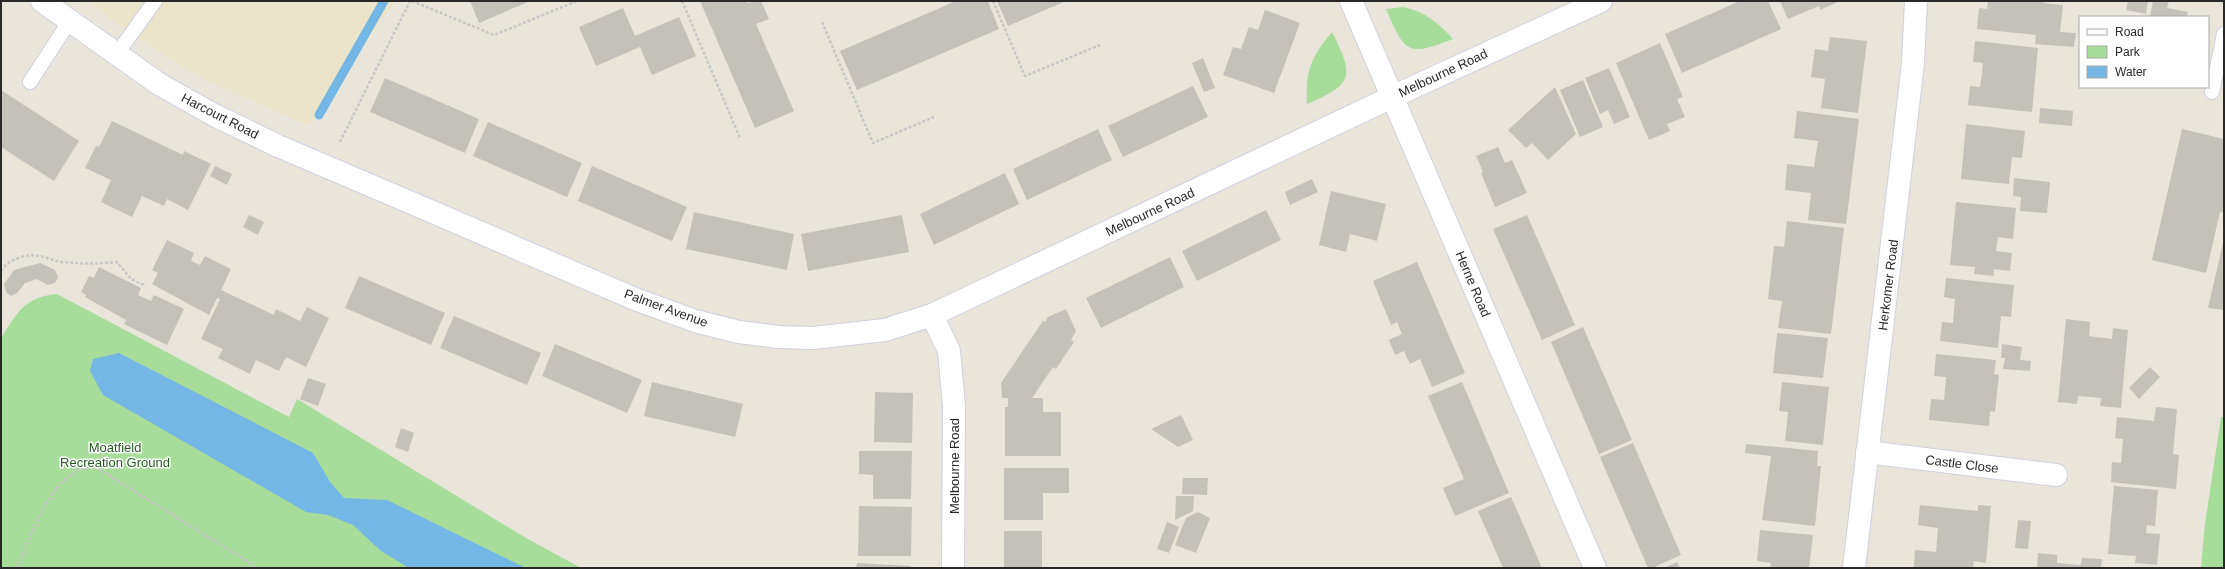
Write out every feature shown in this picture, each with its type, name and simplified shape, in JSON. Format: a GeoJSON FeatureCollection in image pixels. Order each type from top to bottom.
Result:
{"type":"FeatureCollection","features":[{"type":"Feature","properties":{"kind":"street","name":"Harcourt Road"},"geometry":{"type":"LineString","coordinates":[[42,1],[116,55],[159,84],[214,115],[278,146],[414,204]]}},
{"type":"Feature","properties":{"kind":"street","name":"Herne Road"},"geometry":{"type":"LineString","coordinates":[[1351,1],[1595,568]]}},
{"type":"Feature","properties":{"kind":"street","name":"Melbourne Road"},"geometry":{"type":"LineString","coordinates":[[953,568],[954,406],[949,351],[932,315],[1392,97],[1601,1]]}},
{"type":"Feature","properties":{"kind":"street","name":"Herkomer Road"},"geometry":{"type":"LineString","coordinates":[[1854,568],[1913,63],[1916,1]]}},
{"type":"Feature","properties":{"kind":"street","name":"Palmer Avenue"},"geometry":{"type":"LineString","coordinates":[[414,204],[635,299],[695,321],[739,332],[779,337],[813,338],[885,330],[932,315]]}},
{"type":"Feature","properties":{"kind":"street","name":"Castle Close"},"geometry":{"type":"LineString","coordinates":[[1868,452],[2056,475]]}},
{"type":"Feature","properties":{"kind":"lane"},"geometry":{"type":"LineString","coordinates":[[116,55],[155,1]]}},
{"type":"Feature","properties":{"kind":"lane"},"geometry":{"type":"LineString","coordinates":[[30,82],[70,22]]}},
{"type":"Feature","properties":{"kind":"lane"},"geometry":{"type":"LineString","coordinates":[[2212,92],[2224,34]]}},
{"type":"Feature","properties":{"kind":"path"},"geometry":{"type":"LineString","coordinates":[[328,167],[411,1],[494,35],[577,1]]}},
{"type":"Feature","properties":{"kind":"path"},"geometry":{"type":"LineString","coordinates":[[682,1],[740,138]]}},
{"type":"Feature","properties":{"kind":"path"},"geometry":{"type":"LineString","coordinates":[[993,1],[1025,76],[1100,45]]}},
{"type":"Feature","properties":{"kind":"path"},"geometry":{"type":"LineString","coordinates":[[822,22],[874,143],[934,117]]}},
{"type":"Feature","properties":{"kind":"path"},"geometry":{"type":"LineString","coordinates":[[1,271],[4,266],[13,260],[25,256],[38,255],[61,262],[84,264],[117,262],[131,279],[146,286]]}},
{"type":"Feature","properties":{"kind":"path"},"geometry":{"type":"LineString","coordinates":[[17,568],[53,493],[65,479],[84,468],[99,468],[258,568]]}},
{"type":"Feature","properties":{"kind":"shaded area"},"geometry":{"type":"Polygon","coordinates":[[[86,1],[395,1],[308,126],[205,80],[161,54],[86,1]]]}},
{"type":"Feature","properties":{"kind":"green space"},"geometry":{"type":"Polygon","coordinates":[[[1403,7],[1425,15],[1453,39],[1426,48],[1417,49],[1409,47],[1403,43],[1398,35],[1386,9],[1403,7]]]}},
{"type":"Feature","properties":{"kind":"green space"},"geometry":{"type":"Polygon","coordinates":[[[1332,32],[1344,59],[1346,69],[1345,77],[1341,84],[1334,90],[1307,104],[1308,73],[1314,57],[1332,32]]]}},
{"type":"Feature","properties":{"kind":"green space","name":"Moatfield Recreation Ground"},"geometry":{"type":"Polygon","coordinates":[[[57,294],[289,417],[297,399],[526,538],[581,568],[1,568],[1,338],[17,314],[29,303],[46,296],[57,294]]]}},
{"type":"Feature","properties":{"kind":"green space"},"geometry":{"type":"Polygon","coordinates":[[[2221,417],[2224,417],[2224,568],[2201,568],[2205,524],[2221,417]]]}},
{"type":"Feature","properties":{"kind":"water"},"geometry":{"type":"Polygon","coordinates":[[[119,353],[313,453],[330,482],[344,498],[387,500],[526,568],[409,568],[381,551],[353,525],[328,515],[306,512],[103,395],[90,371],[93,359],[119,353]]]}},
{"type":"Feature","properties":{"kind":"building"},"geometry":{"type":"Polygon","coordinates":[[[470,1],[530,1],[479,23],[470,1]]]}},
{"type":"Feature","properties":{"kind":"building"},"geometry":{"type":"Polygon","coordinates":[[[700,1],[746,1],[747,3],[761,1],[769,19],[756,24],[794,111],[755,128],[700,1]]]}},
{"type":"Feature","properties":{"kind":"building"},"geometry":{"type":"Polygon","coordinates":[[[956,1],[988,1],[999,29],[857,90],[840,51],[956,1]]]}},
{"type":"Feature","properties":{"kind":"building"},"geometry":{"type":"Polygon","coordinates":[[[997,1],[1066,1],[1008,26],[997,1]]]}},
{"type":"Feature","properties":{"kind":"building"},"geometry":{"type":"Polygon","coordinates":[[[1740,1],[1768,1],[1781,29],[1682,73],[1665,34],[1740,1]]]}},
{"type":"Feature","properties":{"kind":"building"},"geometry":{"type":"Polygon","coordinates":[[[1780,1],[1840,1],[1820,10],[1819,6],[1788,19],[1780,1]]]}},
{"type":"Feature","properties":{"kind":"building"},"geometry":{"type":"Polygon","coordinates":[[[1988,1],[2043,1],[2043,3],[2063,5],[2060,32],[2076,33],[2074,47],[2035,44],[2036,35],[1977,29],[1979,8],[1987,9],[1988,1]]]}},
{"type":"Feature","properties":{"kind":"building"},"geometry":{"type":"Polygon","coordinates":[[[2128,1],[2148,1],[2146,14],[2126,10],[2128,1]]]}},
{"type":"Feature","properties":{"kind":"building"},"geometry":{"type":"Polygon","coordinates":[[[2153,1],[2169,1],[2167,8],[2188,12],[2187,16],[2150,16],[2153,1]]]}},
{"type":"Feature","properties":{"kind":"building"},"geometry":{"type":"Polygon","coordinates":[[[623,8],[635,36],[679,17],[696,56],[652,75],[640,47],[596,66],[579,27],[623,8]]]}},
{"type":"Feature","properties":{"kind":"building"},"geometry":{"type":"Polygon","coordinates":[[[1265,10],[1300,23],[1274,93],[1223,75],[1233,47],[1241,49],[1249,27],[1258,30],[1265,10]]]}},
{"type":"Feature","properties":{"kind":"building"},"geometry":{"type":"Polygon","coordinates":[[[1830,37],[1867,41],[1858,113],[1821,108],[1825,79],[1811,77],[1815,49],[1828,51],[1830,37]]]}},
{"type":"Feature","properties":{"kind":"building"},"geometry":{"type":"Polygon","coordinates":[[[1975,41],[2038,48],[2032,112],[1968,105],[1970,86],[1980,87],[1982,74],[1983,63],[1973,62],[1975,41]]]}},
{"type":"Feature","properties":{"kind":"building"},"geometry":{"type":"Polygon","coordinates":[[[1660,43],[1683,97],[1677,99],[1685,117],[1667,124],[1670,131],[1649,140],[1616,63],[1660,43]]]}},
{"type":"Feature","properties":{"kind":"building"},"geometry":{"type":"Polygon","coordinates":[[[1203,58],[1215,88],[1204,92],[1192,63],[1203,58]]]}},
{"type":"Feature","properties":{"kind":"building"},"geometry":{"type":"Polygon","coordinates":[[[1609,68],[1630,117],[1614,124],[1608,110],[1600,114],[1585,78],[1609,68]]]}},
{"type":"Feature","properties":{"kind":"building"},"geometry":{"type":"Polygon","coordinates":[[[385,78],[479,119],[465,153],[370,112],[385,78]]]}},
{"type":"Feature","properties":{"kind":"building"},"geometry":{"type":"Polygon","coordinates":[[[1583,80],[1603,127],[1580,137],[1560,90],[1583,80]]]}},
{"type":"Feature","properties":{"kind":"building"},"geometry":{"type":"Polygon","coordinates":[[[1193,86],[1208,117],[1123,157],[1108,126],[1193,86]]]}},
{"type":"Feature","properties":{"kind":"building"},"geometry":{"type":"Polygon","coordinates":[[[1555,87],[1576,134],[1548,160],[1532,143],[1526,148],[1508,130],[1555,87]]]}},
{"type":"Feature","properties":{"kind":"building"},"geometry":{"type":"Polygon","coordinates":[[[1,90],[79,141],[54,181],[1,147],[1,90]]]}},
{"type":"Feature","properties":{"kind":"building"},"geometry":{"type":"Polygon","coordinates":[[[2040,108],[2073,111],[2072,126],[2039,123],[2040,108]]]}},
{"type":"Feature","properties":{"kind":"building"},"geometry":{"type":"Polygon","coordinates":[[[1797,111],[1859,119],[1846,224],[1808,220],[1811,193],[1785,190],[1787,164],[1814,167],[1818,141],[1794,138],[1797,111]]]}},
{"type":"Feature","properties":{"kind":"building"},"geometry":{"type":"Polygon","coordinates":[[[112,121],[183,155],[184,151],[211,164],[188,210],[167,199],[164,206],[142,196],[132,217],[101,202],[111,180],[85,168],[96,146],[99,147],[112,121]]]}},
{"type":"Feature","properties":{"kind":"building"},"geometry":{"type":"Polygon","coordinates":[[[488,122],[582,163],[567,197],[473,156],[488,122]]]}},
{"type":"Feature","properties":{"kind":"building"},"geometry":{"type":"Polygon","coordinates":[[[1966,124],[2025,131],[2022,158],[2012,157],[2009,184],[1961,179],[1966,124]]]}},
{"type":"Feature","properties":{"kind":"building"},"geometry":{"type":"Polygon","coordinates":[[[1098,129],[1112,160],[1027,200],[1013,169],[1098,129]]]}},
{"type":"Feature","properties":{"kind":"building"},"geometry":{"type":"Polygon","coordinates":[[[2182,129],[2224,139],[2224,213],[2220,212],[2206,273],[2152,260],[2182,129]]]}},
{"type":"Feature","properties":{"kind":"building"},"geometry":{"type":"Polygon","coordinates":[[[1498,147],[1505,163],[1512,160],[1527,193],[1495,207],[1481,173],[1483,172],[1476,156],[1498,147]]]}},
{"type":"Feature","properties":{"kind":"building"},"geometry":{"type":"Polygon","coordinates":[[[215,166],[232,174],[227,185],[210,176],[215,166]]]}},
{"type":"Feature","properties":{"kind":"building"},"geometry":{"type":"Polygon","coordinates":[[[592,166],[687,207],[672,241],[578,201],[592,166]]]}},
{"type":"Feature","properties":{"kind":"building"},"geometry":{"type":"Polygon","coordinates":[[[1005,173],[1019,204],[934,245],[920,214],[1005,173]]]}},
{"type":"Feature","properties":{"kind":"building"},"geometry":{"type":"Polygon","coordinates":[[[2014,178],[2050,182],[2047,213],[2020,211],[2021,197],[2013,196],[2014,178]]]}},
{"type":"Feature","properties":{"kind":"building"},"geometry":{"type":"Polygon","coordinates":[[[1312,179],[1318,192],[1290,205],[1285,192],[1312,179]]]}},
{"type":"Feature","properties":{"kind":"building"},"geometry":{"type":"Polygon","coordinates":[[[1331,191],[1386,204],[1377,241],[1350,234],[1346,252],[1319,245],[1331,191]]]}},
{"type":"Feature","properties":{"kind":"building"},"geometry":{"type":"Polygon","coordinates":[[[1956,202],[2016,208],[2013,239],[1998,237],[1996,251],[2012,253],[2010,271],[1994,269],[1994,276],[1974,274],[1975,267],[1950,265],[1956,202]]]}},
{"type":"Feature","properties":{"kind":"building"},"geometry":{"type":"Polygon","coordinates":[[[1266,210],[1281,240],[1197,281],[1182,251],[1266,210]]]}},
{"type":"Feature","properties":{"kind":"building"},"geometry":{"type":"Polygon","coordinates":[[[694,212],[794,234],[787,270],[686,249],[694,212]]]}},
{"type":"Feature","properties":{"kind":"building"},"geometry":{"type":"Polygon","coordinates":[[[249,215],[264,222],[258,235],[243,227],[249,215]]]}},
{"type":"Feature","properties":{"kind":"building"},"geometry":{"type":"Polygon","coordinates":[[[902,215],[909,252],[808,271],[801,234],[902,215]]]}},
{"type":"Feature","properties":{"kind":"building"},"geometry":{"type":"Polygon","coordinates":[[[1527,215],[1575,325],[1542,340],[1493,229],[1527,215]]]}},
{"type":"Feature","properties":{"kind":"building"},"geometry":{"type":"Polygon","coordinates":[[[1787,221],[1844,228],[1831,334],[1778,328],[1782,301],[1768,299],[1774,246],[1784,247],[1787,221]]]}},
{"type":"Feature","properties":{"kind":"building"},"geometry":{"type":"Polygon","coordinates":[[[167,240],[194,253],[191,261],[200,265],[205,256],[231,269],[221,290],[274,315],[276,309],[300,321],[307,307],[329,318],[306,367],[286,357],[279,371],[256,360],[250,374],[218,358],[223,349],[201,339],[220,299],[217,298],[209,315],[152,284],[158,273],[152,270],[167,240]]]}},
{"type":"Feature","properties":{"kind":"building"},"geometry":{"type":"Polygon","coordinates":[[[2223,243],[2224,310],[2208,308],[2223,243]]]}},
{"type":"Feature","properties":{"kind":"building"},"geometry":{"type":"Polygon","coordinates":[[[1170,257],[1184,287],[1101,328],[1086,298],[1170,257]]]}},
{"type":"Feature","properties":{"kind":"building"},"geometry":{"type":"Polygon","coordinates":[[[1417,262],[1465,373],[1432,387],[1420,359],[1410,364],[1404,351],[1395,355],[1389,340],[1402,334],[1397,322],[1391,325],[1373,281],[1417,262]]]}},
{"type":"Feature","properties":{"kind":"building"},"geometry":{"type":"Polygon","coordinates":[[[40,263],[55,270],[58,277],[55,283],[48,285],[37,279],[25,283],[17,293],[11,296],[6,292],[4,284],[14,270],[40,263]]]}},
{"type":"Feature","properties":{"kind":"building"},"geometry":{"type":"Polygon","coordinates":[[[99,267],[141,288],[138,295],[151,301],[154,295],[184,309],[167,345],[124,324],[126,320],[85,297],[86,295],[81,292],[89,276],[94,278],[99,267]]]}},
{"type":"Feature","properties":{"kind":"building"},"geometry":{"type":"Polygon","coordinates":[[[359,276],[445,313],[431,345],[345,308],[359,276]]]}},
{"type":"Feature","properties":{"kind":"building"},"geometry":{"type":"Polygon","coordinates":[[[1946,278],[2014,285],[2011,317],[2001,316],[1998,348],[1940,341],[1942,322],[1953,323],[1955,299],[1944,297],[1946,278]]]}},
{"type":"Feature","properties":{"kind":"building"},"geometry":{"type":"Polygon","coordinates":[[[1066,309],[1076,331],[1071,340],[1074,342],[1056,369],[1053,367],[1032,398],[1043,398],[1043,412],[1061,412],[1061,456],[1005,456],[1005,407],[1008,407],[1008,398],[1002,398],[1001,383],[1043,321],[1045,322],[1048,317],[1066,309]]]}},
{"type":"Feature","properties":{"kind":"building"},"geometry":{"type":"Polygon","coordinates":[[[454,316],[541,353],[527,385],[440,348],[454,316]]]}},
{"type":"Feature","properties":{"kind":"building"},"geometry":{"type":"Polygon","coordinates":[[[2066,319],[2090,322],[2089,336],[2112,339],[2113,328],[2128,330],[2121,408],[2100,406],[2101,398],[2078,396],[2077,404],[2058,402],[2066,319]]]}},
{"type":"Feature","properties":{"kind":"building"},"geometry":{"type":"Polygon","coordinates":[[[1583,327],[1632,440],[1599,454],[1551,342],[1583,327]]]}},
{"type":"Feature","properties":{"kind":"building"},"geometry":{"type":"Polygon","coordinates":[[[1777,333],[1828,338],[1823,378],[1773,373],[1777,333]]]}},
{"type":"Feature","properties":{"kind":"building"},"geometry":{"type":"Polygon","coordinates":[[[555,344],[642,380],[627,413],[542,376],[555,344]]]}},
{"type":"Feature","properties":{"kind":"building"},"geometry":{"type":"Polygon","coordinates":[[[2002,344],[2022,347],[2020,360],[2031,361],[2030,371],[2003,369],[2005,358],[2001,358],[2002,344]]]}},
{"type":"Feature","properties":{"kind":"building"},"geometry":{"type":"Polygon","coordinates":[[[1936,354],[1996,360],[1994,374],[1999,375],[1995,412],[1990,411],[1989,426],[1929,420],[1931,399],[1944,400],[1946,377],[1934,376],[1936,354]]]}},
{"type":"Feature","properties":{"kind":"building"},"geometry":{"type":"Polygon","coordinates":[[[2150,367],[2160,377],[2139,399],[2129,388],[2150,367]]]}},
{"type":"Feature","properties":{"kind":"building"},"geometry":{"type":"Polygon","coordinates":[[[308,378],[326,384],[318,406],[300,399],[308,378]]]}},
{"type":"Feature","properties":{"kind":"building"},"geometry":{"type":"Polygon","coordinates":[[[652,382],[743,404],[735,437],[644,416],[652,382]]]}},
{"type":"Feature","properties":{"kind":"building"},"geometry":{"type":"Polygon","coordinates":[[[1462,382],[1509,493],[1455,516],[1443,488],[1464,479],[1428,396],[1462,382]]]}},
{"type":"Feature","properties":{"kind":"building"},"geometry":{"type":"Polygon","coordinates":[[[1782,382],[1829,387],[1823,445],[1785,441],[1788,412],[1779,411],[1782,382]]]}},
{"type":"Feature","properties":{"kind":"building"},"geometry":{"type":"Polygon","coordinates":[[[875,392],[913,393],[912,443],[874,442],[875,392]]]}},
{"type":"Feature","properties":{"kind":"building"},"geometry":{"type":"Polygon","coordinates":[[[2156,407],[2177,409],[2173,454],[2179,455],[2176,489],[2111,482],[2112,462],[2121,463],[2123,439],[2115,438],[2117,417],[2154,421],[2156,407]]]}},
{"type":"Feature","properties":{"kind":"building"},"geometry":{"type":"Polygon","coordinates":[[[1181,415],[1193,440],[1178,447],[1151,429],[1181,415]]]}},
{"type":"Feature","properties":{"kind":"building"},"geometry":{"type":"Polygon","coordinates":[[[401,428],[414,433],[408,452],[395,447],[401,428]]]}},
{"type":"Feature","properties":{"kind":"building"},"geometry":{"type":"Polygon","coordinates":[[[1633,443],[1681,555],[1652,568],[1648,568],[1600,457],[1633,443]]]}},
{"type":"Feature","properties":{"kind":"building"},"geometry":{"type":"Polygon","coordinates":[[[1746,444],[1818,451],[1817,466],[1821,466],[1815,526],[1762,520],[1771,456],[1745,453],[1746,444]]]}},
{"type":"Feature","properties":{"kind":"building"},"geometry":{"type":"Polygon","coordinates":[[[859,451],[912,451],[911,499],[873,499],[873,475],[859,474],[859,451]]]}},
{"type":"Feature","properties":{"kind":"building"},"geometry":{"type":"Polygon","coordinates":[[[1004,468],[1069,468],[1069,493],[1043,493],[1043,520],[1004,520],[1004,468]]]}},
{"type":"Feature","properties":{"kind":"building"},"geometry":{"type":"Polygon","coordinates":[[[1183,478],[1208,478],[1207,495],[1182,494],[1183,478]]]}},
{"type":"Feature","properties":{"kind":"building"},"geometry":{"type":"Polygon","coordinates":[[[2114,486],[2158,490],[2155,526],[2147,525],[2146,533],[2160,534],[2157,565],[2135,563],[2136,556],[2108,554],[2114,486]]]}},
{"type":"Feature","properties":{"kind":"building"},"geometry":{"type":"Polygon","coordinates":[[[1176,496],[1194,496],[1193,511],[1175,520],[1176,496]]]}},
{"type":"Feature","properties":{"kind":"building"},"geometry":{"type":"Polygon","coordinates":[[[1511,497],[1542,568],[1503,568],[1478,511],[1511,497]]]}},
{"type":"Feature","properties":{"kind":"building"},"geometry":{"type":"Polygon","coordinates":[[[1920,505],[1978,511],[1978,505],[1991,506],[1986,563],[1974,561],[1973,568],[1914,568],[1915,550],[1936,552],[1938,528],[1918,525],[1920,505]]]}},
{"type":"Feature","properties":{"kind":"building"},"geometry":{"type":"Polygon","coordinates":[[[859,506],[912,507],[911,556],[858,556],[859,506]]]}},
{"type":"Feature","properties":{"kind":"building"},"geometry":{"type":"Polygon","coordinates":[[[1198,512],[1210,518],[1196,553],[1175,545],[1186,518],[1198,512]]]}},
{"type":"Feature","properties":{"kind":"building"},"geometry":{"type":"Polygon","coordinates":[[[2018,520],[2031,521],[2028,549],[2015,548],[2018,520]]]}},
{"type":"Feature","properties":{"kind":"building"},"geometry":{"type":"Polygon","coordinates":[[[1167,522],[1179,527],[1169,553],[1157,549],[1167,522]]]}},
{"type":"Feature","properties":{"kind":"building"},"geometry":{"type":"Polygon","coordinates":[[[1760,530],[1813,535],[1809,568],[1770,568],[1771,563],[1757,561],[1760,530]]]}},
{"type":"Feature","properties":{"kind":"building"},"geometry":{"type":"Polygon","coordinates":[[[1004,531],[1042,531],[1042,568],[1004,568],[1004,531]]]}},
{"type":"Feature","properties":{"kind":"building"},"geometry":{"type":"Polygon","coordinates":[[[2038,553],[2057,555],[2057,563],[2081,565],[2082,558],[2102,559],[2101,568],[2037,568],[2038,553]]]}},
{"type":"Feature","properties":{"kind":"building"},"geometry":{"type":"Polygon","coordinates":[[[1677,562],[1680,568],[1664,568],[1677,562]]]}},
{"type":"Feature","properties":{"kind":"building"},"geometry":{"type":"Polygon","coordinates":[[[857,563],[911,566],[910,568],[856,568],[857,563]]]}},
{"type":"Feature","properties":{"kind":"waterway"},"geometry":{"type":"LineString","coordinates":[[319,115],[384,1]]}}]}
